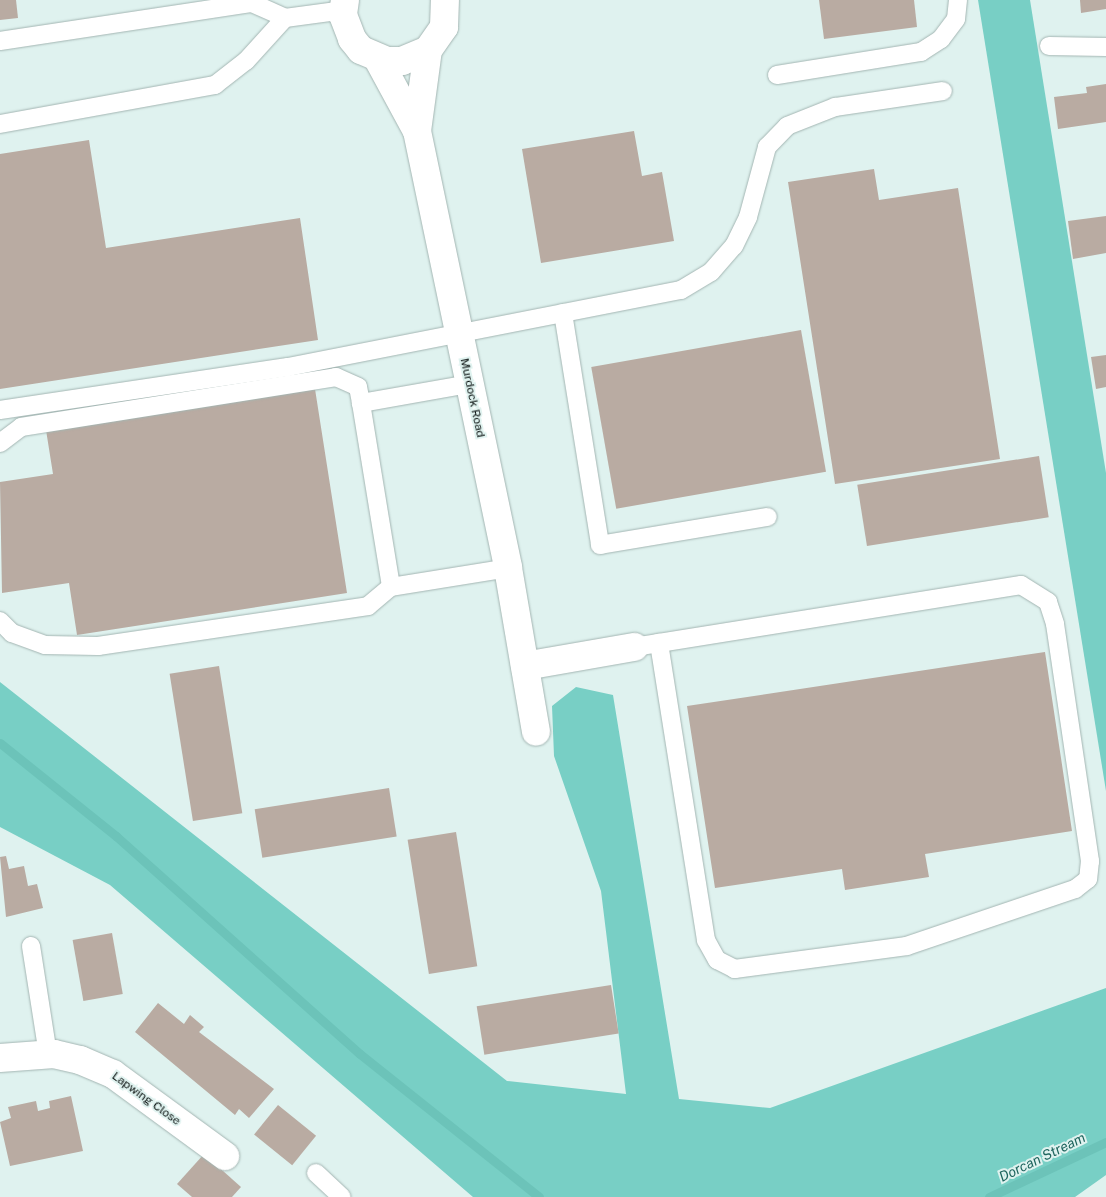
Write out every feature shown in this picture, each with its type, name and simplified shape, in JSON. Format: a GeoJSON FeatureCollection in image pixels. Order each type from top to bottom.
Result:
{"type":"FeatureCollection","features":[{"type":"Feature","properties":{"kind":"street"},"geometry":{"type":"LineString","coordinates":[[344,5],[352,39],[378,59],[402,61],[428,50],[438,40],[453,4]]}},
{"type":"Feature","properties":{"kind":"street","name":"Murdock Road"},"geometry":{"type":"LineString","coordinates":[[417,131],[428,50]]}},
{"type":"Feature","properties":{"kind":"street","name":"Murdock Road"},"geometry":{"type":"LineString","coordinates":[[378,59],[417,131],[508,568],[536,732]]}},
{"type":"Feature","properties":{"kind":"street"},"geometry":{"type":"LineString","coordinates":[[525,666],[647,645]]}},
{"type":"Feature","properties":{"kind":"street","name":"Lapwing Close"},"geometry":{"type":"LineString","coordinates":[[0,1058],[48,1054],[80,1060],[113,1074],[225,1156]]}},
{"type":"Feature","properties":{"kind":"lane"},"geometry":{"type":"LineString","coordinates":[[777,75],[921,52],[941,40],[956,19],[958,0]]}},
{"type":"Feature","properties":{"kind":"lane"},"geometry":{"type":"LineString","coordinates":[[0,41],[191,6],[252,3],[285,18]]}},
{"type":"Feature","properties":{"kind":"lane"},"geometry":{"type":"LineString","coordinates":[[0,124],[215,85],[246,61],[285,18],[344,5]]}},
{"type":"Feature","properties":{"kind":"lane"},"geometry":{"type":"LineString","coordinates":[[1049,46],[1106,47]]}},
{"type":"Feature","properties":{"kind":"lane"},"geometry":{"type":"LineString","coordinates":[[0,410],[288,367],[459,331],[665,296],[711,272],[741,231],[767,147],[787,126],[835,107],[943,91]]}},
{"type":"Feature","properties":{"kind":"lane"},"geometry":{"type":"LineString","coordinates":[[563,314],[600,545],[768,517]]}},
{"type":"Feature","properties":{"kind":"lane"},"geometry":{"type":"LineString","coordinates":[[0,443],[22,427],[336,377],[358,387],[391,586]]}},
{"type":"Feature","properties":{"kind":"lane"},"geometry":{"type":"LineString","coordinates":[[361,403],[470,384]]}},
{"type":"Feature","properties":{"kind":"lane"},"geometry":{"type":"LineString","coordinates":[[0,621],[12,633],[45,645],[98,646],[368,606],[391,586],[508,568]]}},
{"type":"Feature","properties":{"kind":"lane"},"geometry":{"type":"LineString","coordinates":[[1021,584],[1048,602],[1055,624],[1090,861],[1088,880],[1075,889],[907,946],[735,970],[716,960],[706,940],[647,645],[1021,584]]}},
{"type":"Feature","properties":{"kind":"lane"},"geometry":{"type":"LineString","coordinates":[[31,946],[48,1054]]}},
{"type":"Feature","properties":{"kind":"lane"},"geometry":{"type":"LineString","coordinates":[[316,1173],[342,1197]]}},
{"type":"Feature","properties":{"kind":"shaded area"},"geometry":{"type":"Polygon","coordinates":[[[978,0],[1030,0],[1106,473],[1106,791],[978,0]]]}},
{"type":"Feature","properties":{"kind":"shaded area"},"geometry":{"type":"Polygon","coordinates":[[[0,682],[507,1081],[626,1094],[601,891],[554,756],[552,706],[576,687],[613,695],[679,1099],[770,1108],[1106,988],[1106,1175],[1075,1197],[473,1197],[110,885],[0,827],[0,682]]]}},
{"type":"Feature","properties":{"kind":"building"},"geometry":{"type":"Polygon","coordinates":[[[0,0],[16,0],[18,18],[0,20],[0,0]]]}},
{"type":"Feature","properties":{"kind":"building"},"geometry":{"type":"Polygon","coordinates":[[[819,0],[914,0],[917,27],[824,39],[819,0]]]}},
{"type":"Feature","properties":{"kind":"building"},"geometry":{"type":"Polygon","coordinates":[[[1080,0],[1106,0],[1106,9],[1081,13],[1080,0]]]}},
{"type":"Feature","properties":{"kind":"building"},"geometry":{"type":"Polygon","coordinates":[[[1106,84],[1106,122],[1058,129],[1054,97],[1087,93],[1086,87],[1106,84]]]}},
{"type":"Feature","properties":{"kind":"building"},"geometry":{"type":"Polygon","coordinates":[[[634,131],[642,176],[662,172],[674,241],[541,263],[522,149],[634,131]]]}},
{"type":"Feature","properties":{"kind":"building"},"geometry":{"type":"Polygon","coordinates":[[[89,140],[106,248],[300,218],[318,340],[0,389],[0,154],[89,140]]]}},
{"type":"Feature","properties":{"kind":"building"},"geometry":{"type":"Polygon","coordinates":[[[874,169],[879,200],[958,188],[1000,459],[835,484],[788,182],[874,169]]]}},
{"type":"Feature","properties":{"kind":"building"},"geometry":{"type":"Polygon","coordinates":[[[1106,216],[1106,253],[1073,259],[1068,221],[1106,216]]]}},
{"type":"Feature","properties":{"kind":"building"},"geometry":{"type":"Polygon","coordinates":[[[801,330],[826,472],[616,509],[591,367],[801,330]]]}},
{"type":"Feature","properties":{"kind":"building"},"geometry":{"type":"Polygon","coordinates":[[[1106,355],[1106,387],[1096,389],[1091,357],[1106,355]]]}},
{"type":"Feature","properties":{"kind":"building"},"geometry":{"type":"Polygon","coordinates":[[[315,389],[347,593],[77,635],[69,583],[2,593],[0,482],[53,474],[46,430],[315,389]]]}},
{"type":"Feature","properties":{"kind":"building"},"geometry":{"type":"Polygon","coordinates":[[[1039,456],[1049,517],[867,546],[857,485],[1039,456]]]}},
{"type":"Feature","properties":{"kind":"building"},"geometry":{"type":"Polygon","coordinates":[[[1045,652],[1072,831],[925,854],[929,877],[845,890],[842,869],[715,888],[687,706],[1045,652]]]}},
{"type":"Feature","properties":{"kind":"building"},"geometry":{"type":"Polygon","coordinates":[[[219,666],[242,813],[193,821],[170,674],[219,666]]]}},
{"type":"Feature","properties":{"kind":"building"},"geometry":{"type":"Polygon","coordinates":[[[389,788],[397,836],[262,858],[255,809],[389,788]]]}},
{"type":"Feature","properties":{"kind":"building"},"geometry":{"type":"Polygon","coordinates":[[[456,832],[477,966],[429,974],[408,840],[456,832]]]}},
{"type":"Feature","properties":{"kind":"building"},"geometry":{"type":"Polygon","coordinates":[[[6,856],[9,869],[24,866],[28,886],[37,884],[43,908],[6,917],[0,857],[6,856]]]}},
{"type":"Feature","properties":{"kind":"building"},"geometry":{"type":"Polygon","coordinates":[[[112,933],[123,994],[83,1001],[73,940],[112,933]]]}},
{"type":"Feature","properties":{"kind":"building"},"geometry":{"type":"Polygon","coordinates":[[[611,985],[619,1033],[484,1055],[477,1006],[611,985]]]}},
{"type":"Feature","properties":{"kind":"building"},"geometry":{"type":"Polygon","coordinates":[[[158,1003],[184,1024],[190,1015],[204,1027],[199,1032],[274,1089],[249,1118],[239,1109],[235,1115],[135,1032],[158,1003]]]}},
{"type":"Feature","properties":{"kind":"building"},"geometry":{"type":"Polygon","coordinates":[[[71,1096],[83,1151],[10,1166],[0,1122],[11,1118],[8,1107],[36,1101],[38,1111],[50,1108],[49,1101],[71,1096]]]}},
{"type":"Feature","properties":{"kind":"building"},"geometry":{"type":"Polygon","coordinates":[[[278,1105],[316,1136],[292,1165],[254,1135],[278,1105]]]}},
{"type":"Feature","properties":{"kind":"building"},"geometry":{"type":"Polygon","coordinates":[[[204,1154],[241,1187],[232,1197],[192,1197],[177,1184],[204,1154]]]}},
{"type":"Feature","properties":{"kind":"waterway"},"geometry":{"type":"LineString","coordinates":[[0,743],[116,836],[360,1054],[539,1197]]}},
{"type":"Feature","properties":{"kind":"waterway","name":"Dorcan Stream"},"geometry":{"type":"LineString","coordinates":[[989,1197],[1106,1142]]}}]}
